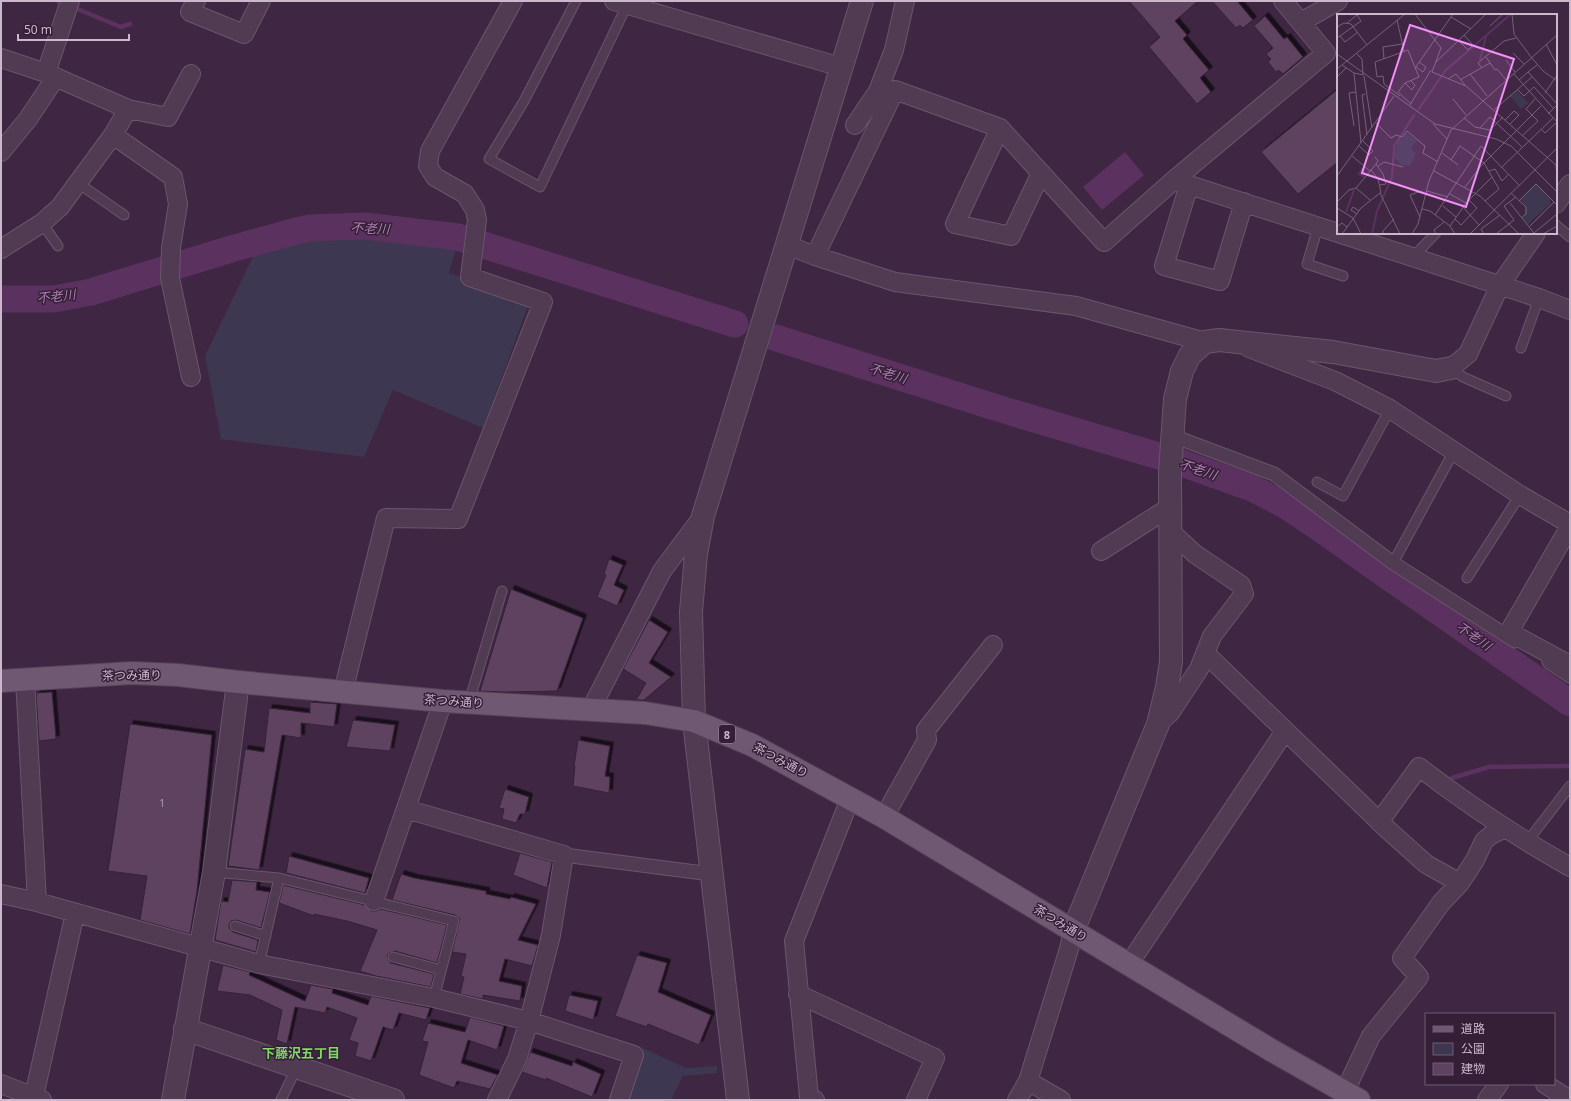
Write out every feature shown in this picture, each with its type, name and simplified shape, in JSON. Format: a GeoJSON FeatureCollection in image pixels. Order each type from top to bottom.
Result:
{"type":"FeatureCollection","features":[{"type":"Feature","properties":{"kind":"main road","name":"茶つみ通り"},"geometry":{"type":"LineString","coordinates":[[1,681],[132,673],[178,674],[238,682],[443,701],[645,713],[694,721],[752,745],[884,817],[1264,1046],[1352,1096]]}},
{"type":"Feature","properties":{"kind":"street"},"geometry":{"type":"LineString","coordinates":[[1,152],[28,119],[51,75],[70,1]]}},
{"type":"Feature","properties":{"kind":"street"},"geometry":{"type":"LineString","coordinates":[[196,1],[190,12],[244,34],[261,1]]}},
{"type":"Feature","properties":{"kind":"street"},"geometry":{"type":"LineString","coordinates":[[343,692],[386,518],[458,519],[543,302],[470,277],[474,256],[477,220],[475,210],[465,194],[435,177],[428,166],[430,151],[514,1]]}},
{"type":"Feature","properties":{"kind":"street"},"geometry":{"type":"LineString","coordinates":[[738,1100],[694,721],[691,612],[696,554],[703,516],[862,1]]}},
{"type":"Feature","properties":{"kind":"street"},"geometry":{"type":"LineString","coordinates":[[855,125],[878,92],[894,50],[905,1]]}},
{"type":"Feature","properties":{"kind":"street"},"geometry":{"type":"LineString","coordinates":[[815,256],[895,90],[1000,128],[1104,242],[1181,182],[1326,53],[1283,1]]}},
{"type":"Feature","properties":{"kind":"street"},"geometry":{"type":"LineString","coordinates":[[1301,22],[1338,1]]}},
{"type":"Feature","properties":{"kind":"street"},"geometry":{"type":"LineString","coordinates":[[620,3],[841,67]]}},
{"type":"Feature","properties":{"kind":"street"},"geometry":{"type":"LineString","coordinates":[[1,58],[51,75],[128,109],[168,117],[191,74]]}},
{"type":"Feature","properties":{"kind":"street"},"geometry":{"type":"LineString","coordinates":[[1,249],[42,223],[60,207],[113,134],[128,109]]}},
{"type":"Feature","properties":{"kind":"street"},"geometry":{"type":"LineString","coordinates":[[1000,128],[955,224],[1011,236],[1041,173]]}},
{"type":"Feature","properties":{"kind":"street"},"geometry":{"type":"LineString","coordinates":[[113,134],[173,177],[178,204],[171,248],[170,278],[191,377]]}},
{"type":"Feature","properties":{"kind":"street"},"geometry":{"type":"LineString","coordinates":[[1181,182],[1333,230]]}},
{"type":"Feature","properties":{"kind":"street"},"geometry":{"type":"LineString","coordinates":[[1181,182],[1164,266],[1220,281],[1244,202]]}},
{"type":"Feature","properties":{"kind":"street"},"geometry":{"type":"LineString","coordinates":[[1557,203],[1570,184]]}},
{"type":"Feature","properties":{"kind":"street"},"geometry":{"type":"LineString","coordinates":[[1345,234],[1540,298],[1570,310]]}},
{"type":"Feature","properties":{"kind":"street"},"geometry":{"type":"LineString","coordinates":[[787,245],[815,256],[895,282],[1076,306],[1205,342],[1219,340],[1333,352],[1436,371],[1451,368],[1468,354],[1500,285],[1535,234]]}},
{"type":"Feature","properties":{"kind":"street"},"geometry":{"type":"LineString","coordinates":[[1017,1100],[1028,1081],[1069,949],[1073,931],[1158,724],[1167,687],[1171,662],[1170,472],[1175,400],[1182,371],[1190,355],[1205,342]]}},
{"type":"Feature","properties":{"kind":"street"},"geometry":{"type":"LineString","coordinates":[[1233,342],[1335,381],[1390,409],[1520,495],[1570,525],[1509,632],[1570,666]]}},
{"type":"Feature","properties":{"kind":"street"},"geometry":{"type":"LineString","coordinates":[[1173,436],[1274,474],[1393,563],[1570,676]]}},
{"type":"Feature","properties":{"kind":"street"},"geometry":{"type":"LineString","coordinates":[[1101,551],[1170,507]]}},
{"type":"Feature","properties":{"kind":"street"},"geometry":{"type":"LineString","coordinates":[[591,709],[662,571],[703,516]]}},
{"type":"Feature","properties":{"kind":"street"},"geometry":{"type":"LineString","coordinates":[[1158,724],[1170,713],[1199,669],[1212,636],[1244,594],[1241,585],[1195,554],[1170,532]]}},
{"type":"Feature","properties":{"kind":"street"},"geometry":{"type":"LineString","coordinates":[[884,817],[927,740],[926,730],[993,645]]}},
{"type":"Feature","properties":{"kind":"street"},"geometry":{"type":"LineString","coordinates":[[1205,653],[1379,822],[1426,864],[1460,883]]}},
{"type":"Feature","properties":{"kind":"street"},"geometry":{"type":"LineString","coordinates":[[25,679],[37,902]]}},
{"type":"Feature","properties":{"kind":"street"},"geometry":{"type":"LineString","coordinates":[[173,1100],[214,872],[238,682]]}},
{"type":"Feature","properties":{"kind":"street"},"geometry":{"type":"LineString","coordinates":[[374,902],[443,701]]}},
{"type":"Feature","properties":{"kind":"street"},"geometry":{"type":"LineString","coordinates":[[1129,964],[1286,731]]}},
{"type":"Feature","properties":{"kind":"street"},"geometry":{"type":"LineString","coordinates":[[1379,822],[1419,767],[1459,798],[1527,842],[1570,867]]}},
{"type":"Feature","properties":{"kind":"street"},"geometry":{"type":"LineString","coordinates":[[815,1100],[809,1097],[794,942],[850,799]]}},
{"type":"Feature","properties":{"kind":"street"},"geometry":{"type":"LineString","coordinates":[[406,809],[564,855],[711,874]]}},
{"type":"Feature","properties":{"kind":"street"},"geometry":{"type":"LineString","coordinates":[[1352,1096],[1372,1036],[1419,977],[1402,958],[1441,903],[1460,883],[1475,860],[1484,841],[1491,835],[1505,828]]}},
{"type":"Feature","properties":{"kind":"street"},"geometry":{"type":"LineString","coordinates":[[497,1100],[517,1059],[529,1021],[551,935],[564,855]]}},
{"type":"Feature","properties":{"kind":"street"},"geometry":{"type":"LineString","coordinates":[[1,894],[37,902],[259,964],[434,998],[529,1021],[634,1055],[619,1100]]}},
{"type":"Feature","properties":{"kind":"street"},"geometry":{"type":"LineString","coordinates":[[1,1084],[38,1098],[75,913]]}},
{"type":"Feature","properties":{"kind":"street"},"geometry":{"type":"LineString","coordinates":[[798,994],[935,1058],[916,1100]]}},
{"type":"Feature","properties":{"kind":"street"},"geometry":{"type":"LineString","coordinates":[[185,1029],[392,1100]]}},
{"type":"Feature","properties":{"kind":"street"},"geometry":{"type":"LineString","coordinates":[[1028,1081],[1061,1100]]}},
{"type":"Feature","properties":{"kind":"street"},"geometry":{"type":"LineString","coordinates":[[1487,1100],[1498,1085]]}},
{"type":"Feature","properties":{"kind":"street"},"geometry":{"type":"LineString","coordinates":[[1547,1085],[1570,1100]]}},
{"type":"Feature","properties":{"kind":"lane"},"geometry":{"type":"LineString","coordinates":[[576,1],[524,101],[489,159],[540,187],[620,3]]}},
{"type":"Feature","properties":{"kind":"lane"},"geometry":{"type":"LineString","coordinates":[[78,183],[124,215]]}},
{"type":"Feature","properties":{"kind":"lane"},"geometry":{"type":"LineString","coordinates":[[42,223],[58,246]]}},
{"type":"Feature","properties":{"kind":"lane"},"geometry":{"type":"LineString","coordinates":[[1557,227],[1570,237]]}},
{"type":"Feature","properties":{"kind":"lane"},"geometry":{"type":"LineString","coordinates":[[1333,230],[1307,264],[1343,276]]}},
{"type":"Feature","properties":{"kind":"lane"},"geometry":{"type":"LineString","coordinates":[[1413,257],[1435,234]]}},
{"type":"Feature","properties":{"kind":"lane"},"geometry":{"type":"LineString","coordinates":[[1521,348],[1540,298]]}},
{"type":"Feature","properties":{"kind":"lane"},"geometry":{"type":"LineString","coordinates":[[1451,368],[1463,377],[1506,396]]}},
{"type":"Feature","properties":{"kind":"lane"},"geometry":{"type":"LineString","coordinates":[[1317,482],[1343,496],[1390,409]]}},
{"type":"Feature","properties":{"kind":"lane"},"geometry":{"type":"LineString","coordinates":[[1393,563],[1454,451]]}},
{"type":"Feature","properties":{"kind":"lane"},"geometry":{"type":"LineString","coordinates":[[1467,578],[1520,495]]}},
{"type":"Feature","properties":{"kind":"lane"},"geometry":{"type":"LineString","coordinates":[[470,702],[502,591]]}},
{"type":"Feature","properties":{"kind":"lane"},"geometry":{"type":"LineString","coordinates":[[1527,842],[1570,786]]}},
{"type":"Feature","properties":{"kind":"lane"},"geometry":{"type":"LineString","coordinates":[[214,872],[279,878],[454,921],[434,998]]}},
{"type":"Feature","properties":{"kind":"lane"},"geometry":{"type":"LineString","coordinates":[[259,964],[279,878]]}},
{"type":"Feature","properties":{"kind":"lane"},"geometry":{"type":"LineString","coordinates":[[235,926],[266,936]]}},
{"type":"Feature","properties":{"kind":"lane"},"geometry":{"type":"LineString","coordinates":[[392,957],[441,970]]}},
{"type":"Feature","properties":{"kind":"lane"},"geometry":{"type":"LineString","coordinates":[[281,1100],[297,1067]]}},
{"type":"Feature","properties":{"kind":"green space"},"geometry":{"type":"Polygon","coordinates":[[[372,229],[458,242],[449,273],[531,298],[483,428],[393,390],[364,457],[221,439],[205,356],[260,242],[372,229]]]}},
{"type":"Feature","properties":{"kind":"green space"},"geometry":{"type":"Polygon","coordinates":[[[643,1048],[686,1068],[717,1066],[717,1073],[683,1076],[671,1100],[626,1100],[643,1048]]]}},
{"type":"Feature","properties":{"kind":"shaded area"},"geometry":{"type":"Polygon","coordinates":[[[1125,152],[1144,175],[1102,210],[1083,187],[1125,152]]]}},
{"type":"Feature","properties":{"kind":"building"},"geometry":{"type":"Polygon","coordinates":[[[1129,1],[1198,1],[1175,21],[1187,35],[1183,39],[1209,70],[1200,78],[1211,92],[1197,104],[1149,47],[1160,37],[1129,1]]]}},
{"type":"Feature","properties":{"kind":"building"},"geometry":{"type":"Polygon","coordinates":[[[1212,1],[1237,1],[1253,20],[1243,28],[1240,25],[1236,28],[1212,1]]]}},
{"type":"Feature","properties":{"kind":"building"},"geometry":{"type":"Polygon","coordinates":[[[1265,16],[1284,39],[1287,37],[1303,57],[1283,74],[1279,70],[1276,72],[1268,62],[1271,59],[1266,54],[1273,48],[1254,26],[1265,16]]]}},
{"type":"Feature","properties":{"kind":"building"},"geometry":{"type":"Polygon","coordinates":[[[1337,90],[1337,163],[1298,194],[1261,152],[1337,90]]]}},
{"type":"Feature","properties":{"kind":"building"},"geometry":{"type":"Polygon","coordinates":[[[609,559],[623,565],[614,585],[624,590],[617,606],[597,597],[606,575],[604,574],[609,559]]]}},
{"type":"Feature","properties":{"kind":"building"},"geometry":{"type":"Polygon","coordinates":[[[511,589],[583,618],[557,691],[480,691],[511,589]]]}},
{"type":"Feature","properties":{"kind":"building"},"geometry":{"type":"Polygon","coordinates":[[[649,620],[668,632],[649,663],[671,677],[644,700],[636,700],[646,683],[623,669],[649,620]]]}},
{"type":"Feature","properties":{"kind":"building"},"geometry":{"type":"Polygon","coordinates":[[[52,692],[56,739],[39,741],[36,693],[52,692]]]}},
{"type":"Feature","properties":{"kind":"building"},"geometry":{"type":"Polygon","coordinates":[[[310,702],[337,704],[334,727],[301,723],[301,738],[282,735],[259,870],[228,866],[245,749],[264,752],[269,708],[310,713],[310,702]]]}},
{"type":"Feature","properties":{"kind":"building"},"geometry":{"type":"Polygon","coordinates":[[[353,720],[395,725],[390,751],[346,747],[353,720]]]}},
{"type":"Feature","properties":{"kind":"building"},"geometry":{"type":"Polygon","coordinates":[[[130,724],[212,735],[197,891],[190,934],[140,920],[147,876],[108,871],[130,724]]]}},
{"type":"Feature","properties":{"kind":"building"},"geometry":{"type":"Polygon","coordinates":[[[578,740],[610,746],[605,776],[610,777],[609,793],[573,786],[578,740]]]}},
{"type":"Feature","properties":{"kind":"building"},"geometry":{"type":"Polygon","coordinates":[[[505,789],[529,797],[525,814],[520,814],[516,823],[502,819],[504,809],[499,808],[505,789]]]}},
{"type":"Feature","properties":{"kind":"building"},"geometry":{"type":"Polygon","coordinates":[[[520,853],[552,862],[547,888],[513,875],[520,853]]]}},
{"type":"Feature","properties":{"kind":"building"},"geometry":{"type":"Polygon","coordinates":[[[289,856],[369,878],[365,893],[286,873],[289,856]]]}},
{"type":"Feature","properties":{"kind":"building"},"geometry":{"type":"Polygon","coordinates":[[[401,874],[414,878],[486,891],[486,894],[510,899],[511,897],[536,904],[518,940],[538,945],[532,966],[505,959],[499,981],[522,986],[520,1001],[483,995],[483,999],[460,994],[464,977],[461,976],[466,954],[452,952],[460,919],[455,915],[392,900],[401,874]]]}},
{"type":"Feature","properties":{"kind":"building"},"geometry":{"type":"Polygon","coordinates":[[[232,880],[257,882],[256,890],[270,892],[261,928],[236,920],[231,921],[229,925],[229,928],[233,932],[258,940],[256,952],[215,940],[221,901],[228,902],[232,880]]]}},
{"type":"Feature","properties":{"kind":"building"},"geometry":{"type":"Polygon","coordinates":[[[283,885],[365,905],[371,911],[381,909],[447,925],[437,963],[395,951],[389,953],[387,956],[391,963],[434,974],[431,987],[376,976],[360,971],[377,930],[347,921],[314,914],[314,916],[279,903],[283,885]]]}},
{"type":"Feature","properties":{"kind":"building"},"geometry":{"type":"Polygon","coordinates":[[[637,955],[667,963],[658,992],[711,1015],[699,1045],[648,1024],[647,1027],[615,1016],[637,955]]]}},
{"type":"Feature","properties":{"kind":"building"},"geometry":{"type":"Polygon","coordinates":[[[223,965],[250,972],[249,975],[305,1001],[311,985],[333,989],[332,993],[368,1005],[371,996],[430,1008],[426,1020],[399,1013],[393,1030],[383,1027],[371,1061],[355,1056],[358,1043],[349,1040],[357,1018],[327,1007],[325,1013],[295,1007],[287,1044],[276,1040],[282,1010],[250,995],[217,991],[223,965]]]}},
{"type":"Feature","properties":{"kind":"building"},"geometry":{"type":"Polygon","coordinates":[[[569,995],[598,1001],[593,1020],[565,1011],[569,995]]]}},
{"type":"Feature","properties":{"kind":"building"},"geometry":{"type":"Polygon","coordinates":[[[470,1017],[504,1026],[497,1050],[468,1040],[461,1063],[498,1075],[490,1089],[457,1081],[454,1088],[419,1075],[428,1042],[422,1041],[428,1023],[465,1032],[470,1017]]]}},
{"type":"Feature","properties":{"kind":"building"},"geometry":{"type":"Polygon","coordinates":[[[530,1052],[572,1066],[573,1062],[601,1074],[592,1097],[546,1078],[546,1080],[522,1072],[530,1052]]]}},
{"type":"Feature","properties":{"kind":"waterway"},"geometry":{"type":"LineString","coordinates":[[75,8],[121,27],[130,24]]}},
{"type":"Feature","properties":{"kind":"waterway","name":"不老川"},"geometry":{"type":"LineString","coordinates":[[1,299],[54,299],[91,292],[231,249],[289,233],[310,228],[365,226],[458,237],[735,324]]}},
{"type":"Feature","properties":{"kind":"waterway","name":"不老川"},"geometry":{"type":"LineString","coordinates":[[776,338],[1007,411],[1179,462],[1252,488],[1285,505],[1318,527],[1570,703]]}},
{"type":"Feature","properties":{"kind":"waterway"},"geometry":{"type":"LineString","coordinates":[[1452,778],[1489,767],[1570,766]]}},
{"type":"Feature","properties":{"kind":"district","name":"下藤沢五丁目"},"geometry":{"type":"Point","coordinates":[301,1053]}}]}
